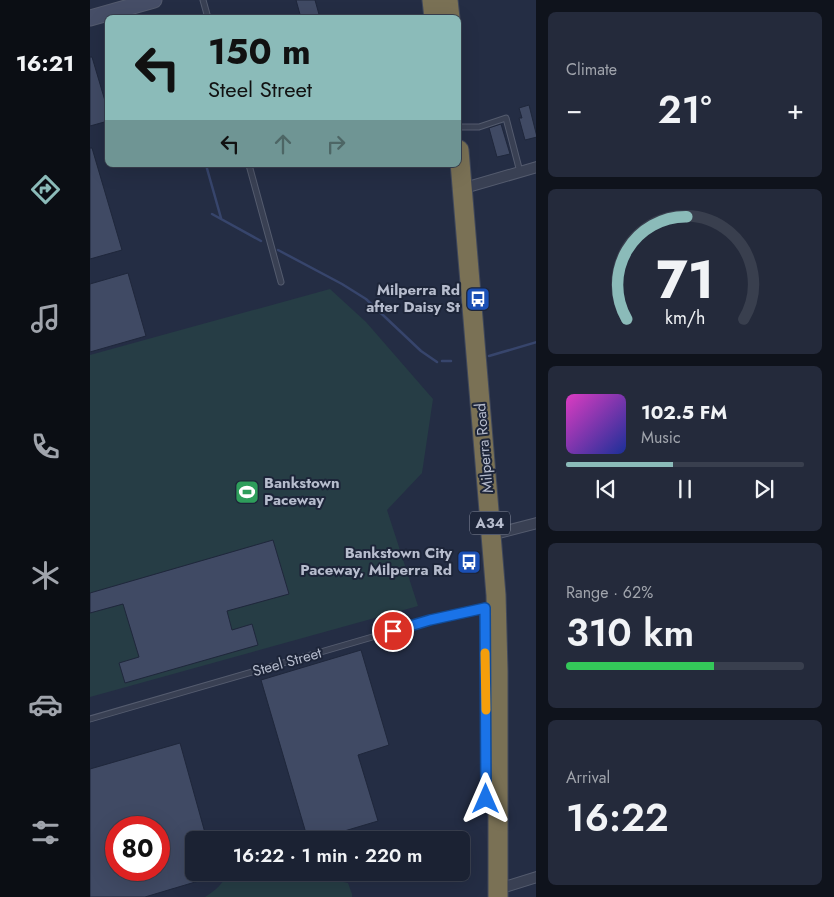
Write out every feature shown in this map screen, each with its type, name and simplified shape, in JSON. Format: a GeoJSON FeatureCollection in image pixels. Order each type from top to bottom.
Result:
{"type":"FeatureCollection","features":[{"type":"Feature","properties":{"kind":"highway"},"geometry":{"type":"LineString","coordinates":[[432,0],[434,15]]}},
{"type":"Feature","properties":{"kind":"highway"},"geometry":{"type":"LineString","coordinates":[[448,0],[450,15]]}},
{"type":"Feature","properties":{"kind":"highway","name":"Milperra Road"},"geometry":{"type":"LineString","coordinates":[[447,167],[485,608],[494,894]]}},
{"type":"Feature","properties":{"kind":"highway","name":"Milperra Road"},"geometry":{"type":"LineString","coordinates":[[460,167],[496,595],[494,894]]}},
{"type":"Feature","properties":{"kind":"main road"},"geometry":{"type":"LineString","coordinates":[[90,18],[154,0]]}},
{"type":"Feature","properties":{"kind":"street"},"geometry":{"type":"LineString","coordinates":[[461,189],[536,167]]}},
{"type":"Feature","properties":{"kind":"street"},"geometry":{"type":"LineString","coordinates":[[491,535],[536,523]]}},
{"type":"Feature","properties":{"kind":"street"},"geometry":{"type":"LineString","coordinates":[[494,894],[536,877]]}},
{"type":"Feature","properties":{"kind":"lane"},"geometry":{"type":"LineString","coordinates":[[203,0],[207,15]]}},
{"type":"Feature","properties":{"kind":"lane"},"geometry":{"type":"LineString","coordinates":[[461,127],[479,127],[506,118],[520,172]]}},
{"type":"Feature","properties":{"kind":"lane"},"geometry":{"type":"LineString","coordinates":[[250,167],[281,282]]}},
{"type":"Feature","properties":{"kind":"lane","name":"Steel Street"},"geometry":{"type":"LineString","coordinates":[[90,719],[430,620],[485,608]]}},
{"type":"Feature","properties":{"kind":"shaded area","name":"Bankstown Paceway"},"geometry":{"type":"Polygon","coordinates":[[[330,289],[366,322],[433,399],[422,473],[387,510],[418,606],[90,697],[90,355],[330,289]]]}},
{"type":"Feature","properties":{"kind":"shaded area"},"geometry":{"type":"Polygon","coordinates":[[[223,881],[338,881],[348,883],[352,897],[205,897],[223,881]]]}},
{"type":"Feature","properties":{"kind":"building"},"geometry":{"type":"Polygon","coordinates":[[[296,0],[315,0],[319,15],[300,15],[296,0]]]}},
{"type":"Feature","properties":{"kind":"building"},"geometry":{"type":"Polygon","coordinates":[[[90,57],[92,57],[105,101],[105,122],[90,126],[90,57]]]}},
{"type":"Feature","properties":{"kind":"building"},"geometry":{"type":"Polygon","coordinates":[[[529,105],[536,137],[525,140],[519,118],[522,118],[519,108],[529,105]]]}},
{"type":"Feature","properties":{"kind":"building"},"geometry":{"type":"Polygon","coordinates":[[[501,124],[510,154],[497,157],[489,128],[501,124]]]}},
{"type":"Feature","properties":{"kind":"building"},"geometry":{"type":"Polygon","coordinates":[[[90,148],[92,148],[122,250],[90,259],[90,148]]]}},
{"type":"Feature","properties":{"kind":"building"},"geometry":{"type":"Polygon","coordinates":[[[128,273],[146,336],[90,352],[90,284],[128,273]]]}},
{"type":"Feature","properties":{"kind":"building"},"geometry":{"type":"Polygon","coordinates":[[[273,540],[289,594],[227,611],[232,630],[252,624],[258,645],[125,683],[119,663],[139,657],[123,604],[90,613],[90,593],[273,540]]]}},
{"type":"Feature","properties":{"kind":"building"},"geometry":{"type":"Polygon","coordinates":[[[361,650],[389,745],[358,755],[378,821],[344,831],[305,831],[261,680],[361,650]]]}},
{"type":"Feature","properties":{"kind":"building"},"geometry":{"type":"Polygon","coordinates":[[[180,743],[204,831],[185,831],[185,881],[199,881],[145,897],[90,897],[90,769],[180,743]]]}},
{"type":"Feature","properties":{"kind":"waterway"},"geometry":{"type":"LineString","coordinates":[[207,167],[221,218]]}},
{"type":"Feature","properties":{"kind":"waterway"},"geometry":{"type":"LineString","coordinates":[[212,214],[261,241]]}},
{"type":"Feature","properties":{"kind":"waterway"},"geometry":{"type":"LineString","coordinates":[[278,250],[366,299],[421,351],[437,362]]}},
{"type":"Feature","properties":{"kind":"waterway"},"geometry":{"type":"LineString","coordinates":[[489,356],[536,342]]}},
{"type":"Feature","properties":{"kind":"waterway"},"geometry":{"type":"LineString","coordinates":[[442,361],[451,361]]}},
{"type":"Feature","properties":{"kind":"slow traffic"},"geometry":{"type":"LineString","coordinates":[[485,653],[486,710]]}},
{"type":"Feature","properties":{"kind":"place","name":"Milperra Rd after Daisy St"},"geometry":{"type":"Point","coordinates":[478,299]}},
{"type":"Feature","properties":{"kind":"place","name":"Bankstown Paceway"},"geometry":{"type":"Point","coordinates":[247,492]}},
{"type":"Feature","properties":{"kind":"place","name":"Bankstown City Paceway, Milperra Rd"},"geometry":{"type":"Point","coordinates":[469,562]}},
{"type":"Feature","properties":{"kind":"route"},"geometry":{"type":"LineString","coordinates":[[393,631],[430,620],[485,608],[486,799]]}}]}
